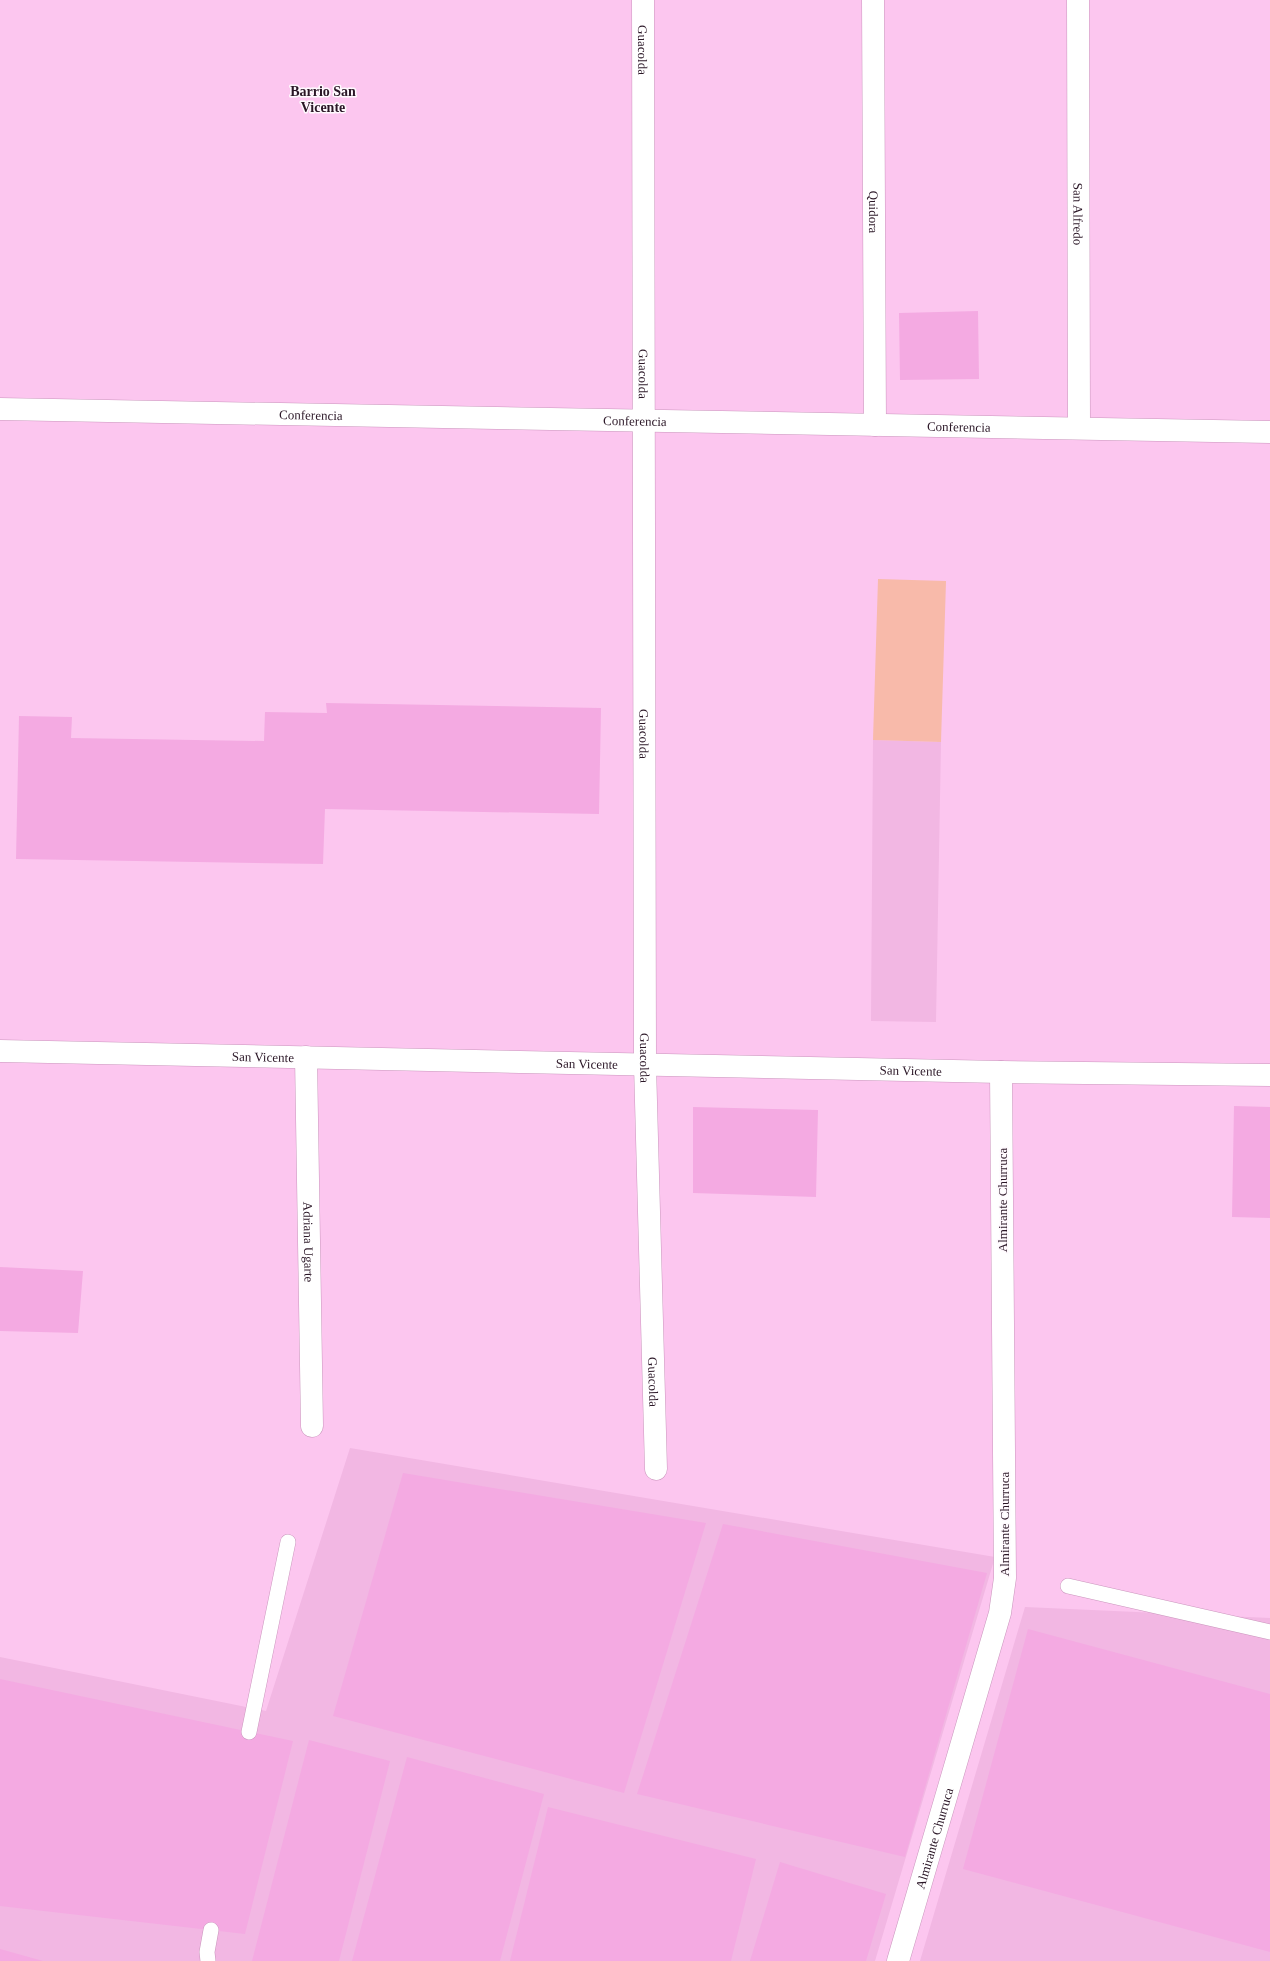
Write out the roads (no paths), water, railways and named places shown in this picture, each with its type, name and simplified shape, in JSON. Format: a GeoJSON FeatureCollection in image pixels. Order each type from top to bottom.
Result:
{"type":"FeatureCollection","features":[{"type":"Feature","properties":{"kind":"street","name":"Guacolda"},"geometry":{"type":"LineString","coordinates":[[642,0],[645,1065],[656,1469]]}},
{"type":"Feature","properties":{"kind":"street","name":"Quidora"},"geometry":{"type":"LineString","coordinates":[[873,0],[875,424]]}},
{"type":"Feature","properties":{"kind":"street","name":"San Alfredo"},"geometry":{"type":"LineString","coordinates":[[1078,0],[1079,428]]}},
{"type":"Feature","properties":{"kind":"street","name":"Conferencia"},"geometry":{"type":"LineString","coordinates":[[0,409],[1270,432]]}},
{"type":"Feature","properties":{"kind":"street","name":"San Vicente"},"geometry":{"type":"LineString","coordinates":[[0,1051],[1001,1072],[1270,1075]]}},
{"type":"Feature","properties":{"kind":"street","name":"Adriana Ugarte"},"geometry":{"type":"LineString","coordinates":[[306,1057],[312,1426]]}},
{"type":"Feature","properties":{"kind":"street","name":"Almirante Churruca"},"geometry":{"type":"LineString","coordinates":[[898,1961],[1000,1613],[1004,1578],[1001,1072]]}},
{"type":"Feature","properties":{"kind":"lane"},"geometry":{"type":"LineString","coordinates":[[249,1732],[288,1542]]}},
{"type":"Feature","properties":{"kind":"lane"},"geometry":{"type":"LineString","coordinates":[[1068,1586],[1270,1632]]}},
{"type":"Feature","properties":{"kind":"lane"},"geometry":{"type":"LineString","coordinates":[[208,1961],[207,1952],[211,1930]]}},
{"type":"Feature","properties":{"kind":"district","name":"Barrio San Vicente"},"geometry":{"type":"Point","coordinates":[323,100]}}]}
